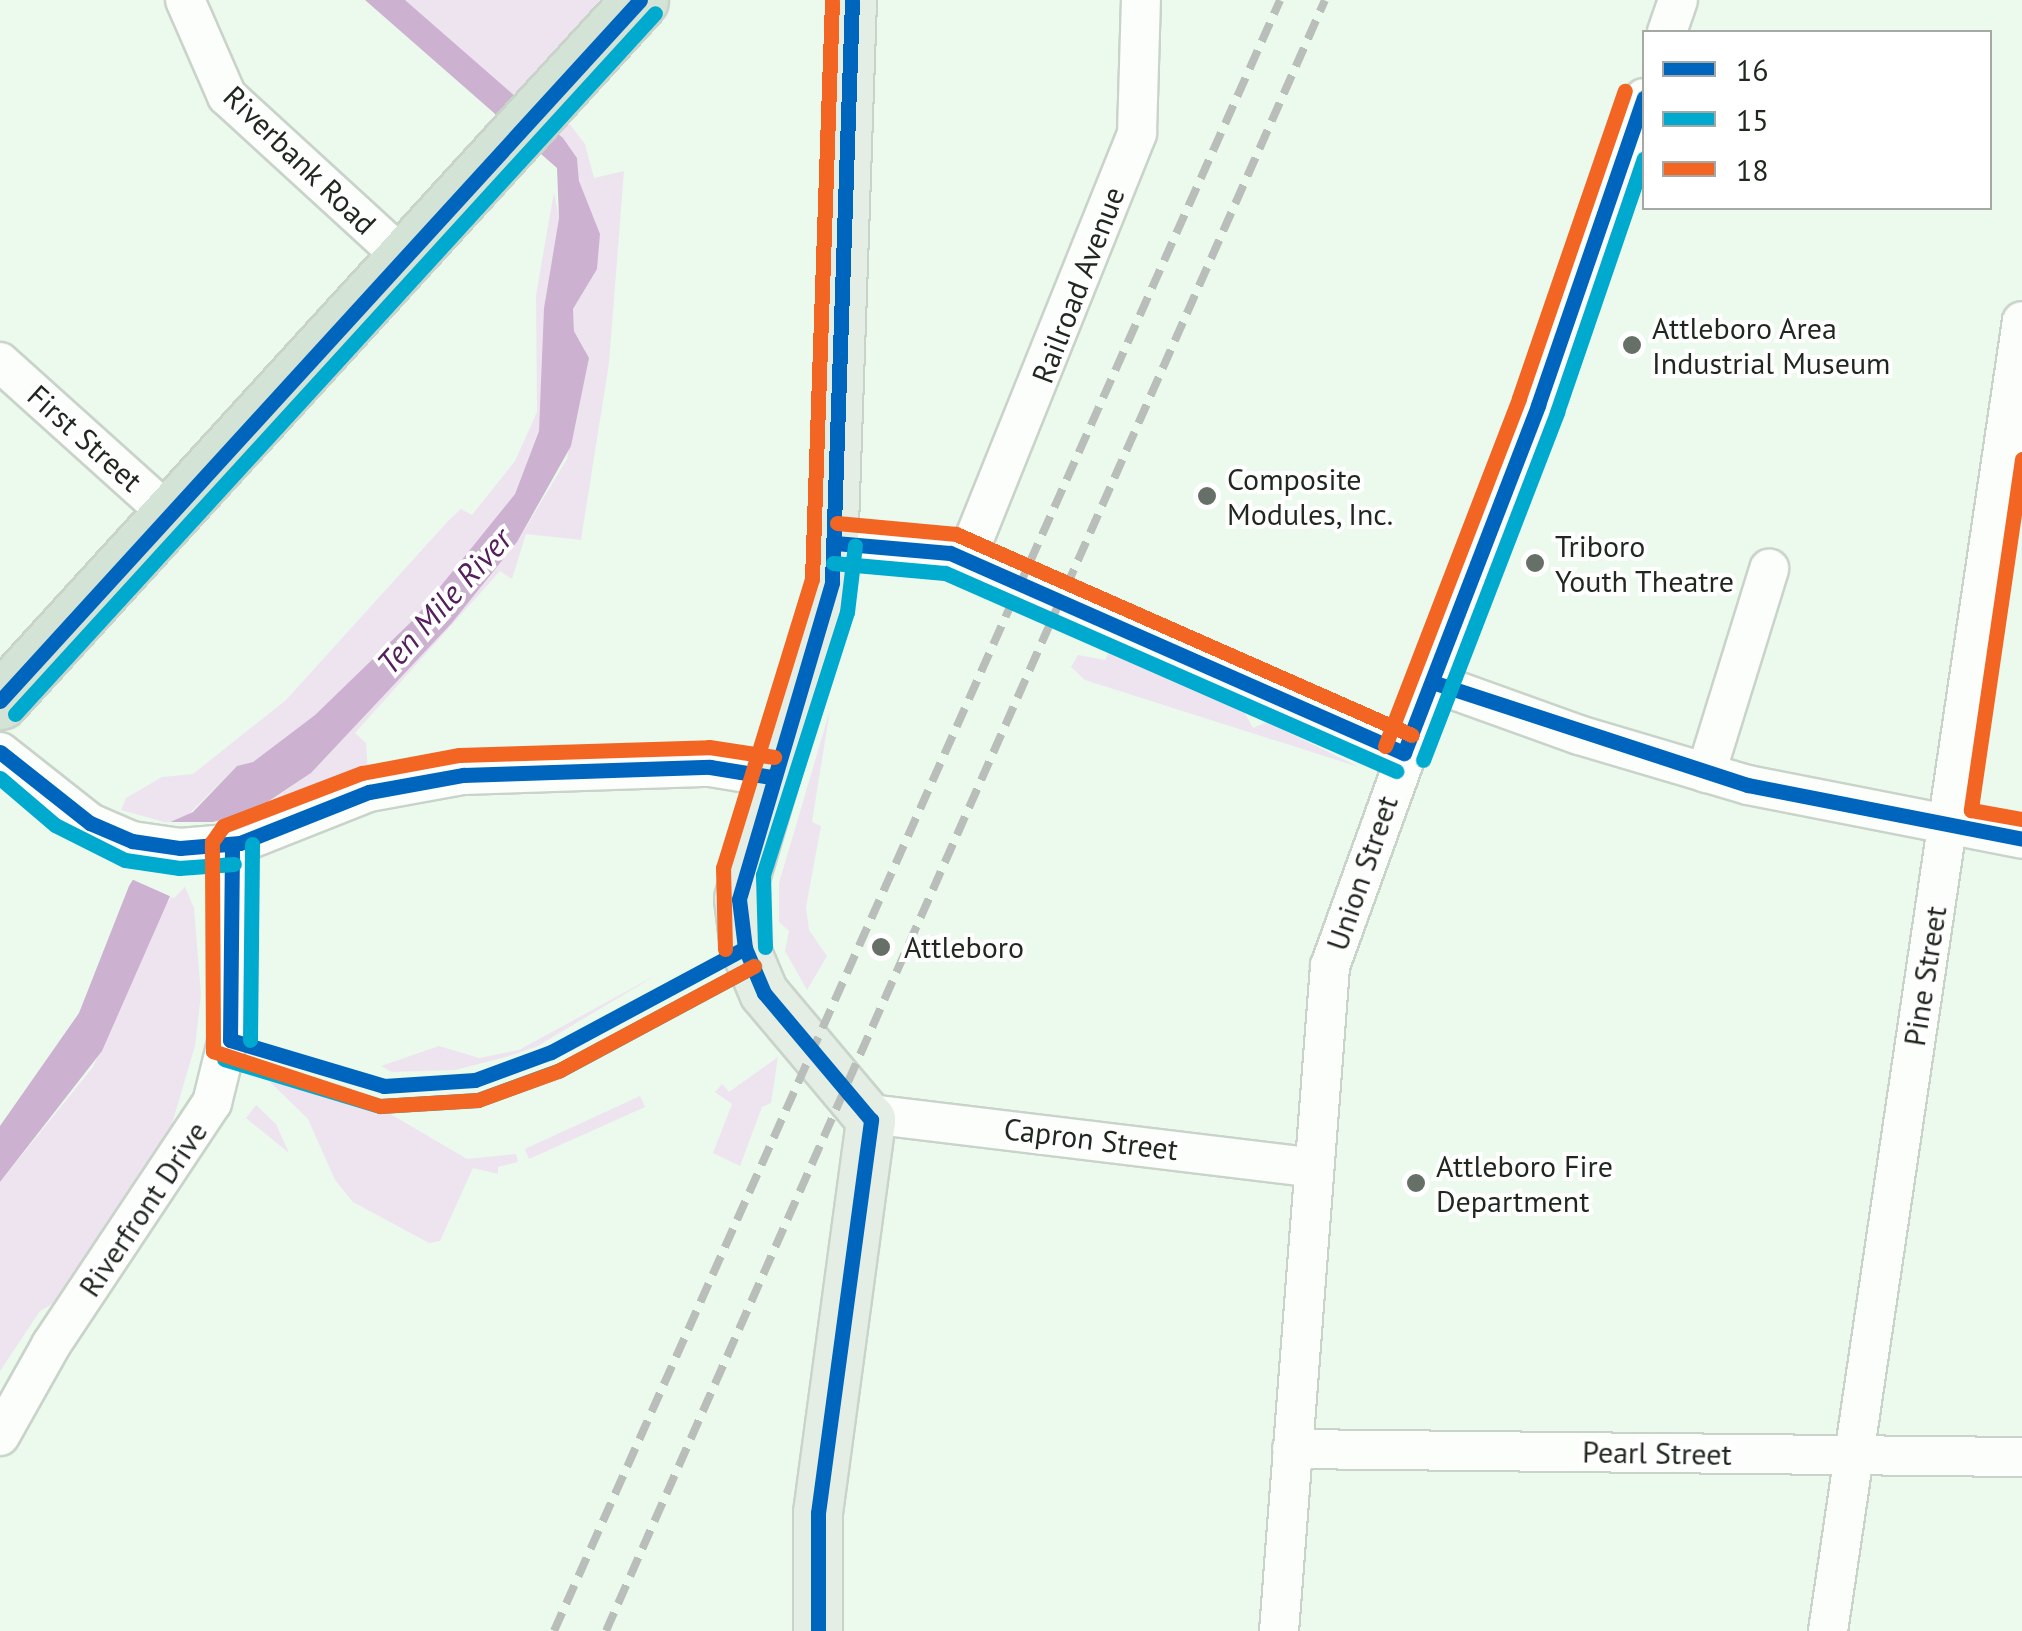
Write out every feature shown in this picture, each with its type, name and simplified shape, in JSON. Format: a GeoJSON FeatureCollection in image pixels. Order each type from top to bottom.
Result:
{"type":"FeatureCollection","features":[{"type":"Feature","properties":{"kind":"highway"},"geometry":{"type":"LineString","coordinates":[[0,700],[640,0]]}},
{"type":"Feature","properties":{"kind":"main road"},"geometry":{"type":"LineString","coordinates":[[818,1631],[817,1524],[869,1114],[778,1015],[745,948],[740,881],[828,606],[835,543],[852,0]]}},
{"type":"Feature","properties":{"kind":"street","name":"Riverbank Road"},"geometry":{"type":"LineString","coordinates":[[184,0],[227,96],[404,258]]}},
{"type":"Feature","properties":{"kind":"street","name":"Railroad Avenue"},"geometry":{"type":"LineString","coordinates":[[966,559],[1137,133],[1140,0]]}},
{"type":"Feature","properties":{"kind":"street"},"geometry":{"type":"LineString","coordinates":[[1668,30],[1678,0]]}},
{"type":"Feature","properties":{"kind":"street","name":"Union Street"},"geometry":{"type":"LineString","coordinates":[[1278,1631],[1329,972],[1404,753],[1642,104]]}},
{"type":"Feature","properties":{"kind":"street","name":"Pine Street"},"geometry":{"type":"LineString","coordinates":[[1828,1631],[1948,826],[2008,516],[2022,321]]}},
{"type":"Feature","properties":{"kind":"street","name":"First Street"},"geometry":{"type":"LineString","coordinates":[[0,362],[170,515]]}},
{"type":"Feature","properties":{"kind":"street"},"geometry":{"type":"LineString","coordinates":[[835,543],[918,545],[966,559],[1404,753]]}},
{"type":"Feature","properties":{"kind":"street"},"geometry":{"type":"LineString","coordinates":[[1706,773],[1770,569]]}},
{"type":"Feature","properties":{"kind":"street"},"geometry":{"type":"LineString","coordinates":[[1432,682],[1706,773],[2022,839]]}},
{"type":"Feature","properties":{"kind":"street"},"geometry":{"type":"LineString","coordinates":[[0,752],[82,818],[148,844],[230,845],[369,792],[463,775],[710,767],[771,777]]}},
{"type":"Feature","properties":{"kind":"street","name":"Riverfront Drive"},"geometry":{"type":"LineString","coordinates":[[0,1436],[52,1345],[212,1103],[232,1022],[230,845]]}},
{"type":"Feature","properties":{"kind":"street","name":"Capron Street"},"geometry":{"type":"LineString","coordinates":[[869,1114],[1313,1168]]}},
{"type":"Feature","properties":{"kind":"street","name":"Pearl Street"},"geometry":{"type":"LineString","coordinates":[[1292,1450],[2022,1457]]}},
{"type":"Feature","properties":{"kind":"shaded area"},"geometry":{"type":"Polygon","coordinates":[[[405,0],[600,0],[514,96],[405,0]]]}},
{"type":"Feature","properties":{"kind":"shaded area"},"geometry":{"type":"Polygon","coordinates":[[[568,122],[585,144],[594,178],[624,171],[609,363],[581,540],[526,534],[512,579],[500,571],[355,733],[366,743],[368,774],[267,804],[311,773],[451,624],[517,542],[567,459],[585,350],[574,331],[573,309],[589,280],[577,158],[558,134],[568,122]]]}},
{"type":"Feature","properties":{"kind":"shaded area"},"geometry":{"type":"Polygon","coordinates":[[[554,192],[559,218],[544,308],[544,391],[539,431],[515,494],[414,619],[315,715],[253,762],[237,766],[187,816],[168,823],[121,810],[126,798],[162,777],[193,774],[286,700],[449,520],[461,509],[472,515],[515,461],[537,412],[536,295],[554,192]]]}},
{"type":"Feature","properties":{"kind":"shaded area"},"geometry":{"type":"Polygon","coordinates":[[[1109,651],[1245,713],[1253,728],[1267,722],[1359,767],[1085,680],[1071,667],[1078,655],[1105,660],[1109,651]]]}},
{"type":"Feature","properties":{"kind":"shaded area"},"geometry":{"type":"Polygon","coordinates":[[[830,710],[812,822],[821,826],[806,907],[809,930],[827,956],[807,990],[785,951],[789,931],[779,922],[779,883],[830,710]]]}},
{"type":"Feature","properties":{"kind":"shaded area"},"geometry":{"type":"Polygon","coordinates":[[[183,882],[194,908],[201,995],[195,1046],[166,1144],[61,1299],[40,1311],[0,1371],[0,1182],[93,1067],[163,908],[183,882]]]}},
{"type":"Feature","properties":{"kind":"shaded area"},"geometry":{"type":"Polygon","coordinates":[[[660,973],[536,1047],[506,1057],[455,1070],[392,1072],[381,1066],[439,1046],[479,1058],[519,1050],[660,973]]]}},
{"type":"Feature","properties":{"kind":"shaded area"},"geometry":{"type":"Polygon","coordinates":[[[778,1057],[771,1103],[762,1107],[740,1166],[713,1153],[732,1104],[715,1092],[722,1084],[729,1092],[778,1057]]]}},
{"type":"Feature","properties":{"kind":"shaded area"},"geometry":{"type":"Polygon","coordinates":[[[274,1074],[382,1109],[467,1159],[516,1154],[518,1162],[498,1167],[498,1174],[473,1168],[440,1241],[429,1243],[353,1202],[335,1180],[308,1119],[270,1082],[274,1074]]]}},
{"type":"Feature","properties":{"kind":"shaded area"},"geometry":{"type":"Polygon","coordinates":[[[640,1096],[645,1107],[529,1159],[525,1149],[640,1096]]]}},
{"type":"Feature","properties":{"kind":"shaded area"},"geometry":{"type":"Polygon","coordinates":[[[256,1105],[276,1124],[289,1153],[246,1118],[256,1105]]]}},
{"type":"Feature","properties":{"kind":"water","name":"Ten Mile River"},"geometry":{"type":"Polygon","coordinates":[[[365,0],[405,0],[563,138],[577,158],[579,181],[600,234],[597,269],[573,309],[574,331],[589,358],[571,446],[517,542],[451,624],[311,773],[251,813],[171,894],[102,1051],[0,1182],[0,1126],[79,1013],[129,886],[168,823],[193,812],[237,766],[253,762],[315,715],[414,619],[515,494],[539,431],[544,308],[559,218],[557,168],[365,0]]]}},
{"type":"Feature","properties":{"kind":"pier"},"geometry":{"type":"Polygon","coordinates":[[[263,808],[174,898],[129,878],[163,822],[213,822],[263,808]]]}},
{"type":"Feature","properties":{"kind":"railway"},"geometry":{"type":"LineString","coordinates":[[554,1631],[1280,0]]}},
{"type":"Feature","properties":{"kind":"railway"},"geometry":{"type":"LineString","coordinates":[[606,1631],[1325,0]]}},
{"type":"Feature","properties":{"kind":"transit line","name":"16"},"geometry":{"type":"LineString","coordinates":[[0,701],[640,0]]}},
{"type":"Feature","properties":{"kind":"transit line","name":"18"},"geometry":{"type":"LineString","coordinates":[[725,949],[723,868],[812,579],[832,0]]}},
{"type":"Feature","properties":{"kind":"transit line","name":"16"},"geometry":{"type":"LineString","coordinates":[[818,1631],[818,1513],[871,1120],[764,993],[745,948],[739,899],[832,582],[852,0]]}},
{"type":"Feature","properties":{"kind":"transit line","name":"15"},"geometry":{"type":"LineString","coordinates":[[15,714],[655,13]]}},
{"type":"Feature","properties":{"kind":"transit line","name":"18"},"geometry":{"type":"LineString","coordinates":[[1385,746],[1519,398],[1625,91]]}},
{"type":"Feature","properties":{"kind":"transit line","name":"16"},"geometry":{"type":"LineString","coordinates":[[835,543],[950,553],[1404,753],[1538,405],[1642,104]]}},
{"type":"Feature","properties":{"kind":"transit line","name":"15"},"geometry":{"type":"LineString","coordinates":[[1423,760],[1557,412],[1642,164]]}},
{"type":"Feature","properties":{"kind":"transit line","name":"18"},"geometry":{"type":"LineString","coordinates":[[2022,459],[1971,810],[2022,819]]}},
{"type":"Feature","properties":{"kind":"transit line","name":"18"},"geometry":{"type":"LineString","coordinates":[[837,523],[956,534],[1412,735]]}},
{"type":"Feature","properties":{"kind":"transit line","name":"15"},"geometry":{"type":"LineString","coordinates":[[765,947],[763,875],[847,612],[855,545]]}},
{"type":"Feature","properties":{"kind":"transit line","name":"15"},"geometry":{"type":"LineString","coordinates":[[833,563],[945,573],[1396,771]]}},
{"type":"Feature","properties":{"kind":"transit line","name":"16"},"geometry":{"type":"LineString","coordinates":[[1432,682],[1748,785],[2022,839]]}},
{"type":"Feature","properties":{"kind":"transit line","name":"18"},"geometry":{"type":"LineString","coordinates":[[754,966],[558,1071],[478,1100],[380,1106],[213,1051],[212,842],[223,826],[362,773],[459,755],[709,747],[774,757]]}},
{"type":"Feature","properties":{"kind":"transit line","name":"16"},"geometry":{"type":"LineString","coordinates":[[0,752],[90,823],[132,841],[180,848],[240,843],[369,792],[463,775],[710,767],[771,777]]}},
{"type":"Feature","properties":{"kind":"transit line","name":"15"},"geometry":{"type":"LineString","coordinates":[[0,778],[55,825],[125,860],[179,868],[234,864]]}},
{"type":"Feature","properties":{"kind":"transit line","name":"16"},"geometry":{"type":"LineString","coordinates":[[230,1040],[232,844]]}},
{"type":"Feature","properties":{"kind":"transit line","name":"15"},"geometry":{"type":"LineString","coordinates":[[250,1040],[252,844]]}},
{"type":"Feature","properties":{"kind":"transit line","name":"16"},"geometry":{"type":"LineString","coordinates":[[230,1040],[384,1086],[475,1080],[551,1052],[745,948]]}},
{"type":"Feature","properties":{"kind":"transit line","name":"15"},"geometry":{"type":"LineString","coordinates":[[224,1059],[380,1106],[478,1100],[560,1070],[754,966]]}},
{"type":"Feature","properties":{"kind":"place","name":"Attleboro Area Industrial Museum"},"geometry":{"type":"Point","coordinates":[1632,345]}},
{"type":"Feature","properties":{"kind":"place","name":"Composite Modules, Inc."},"geometry":{"type":"Point","coordinates":[1207,496]}},
{"type":"Feature","properties":{"kind":"place","name":"Triboro Youth Theatre"},"geometry":{"type":"Point","coordinates":[1535,563]}},
{"type":"Feature","properties":{"kind":"place","name":"Attleboro"},"geometry":{"type":"Point","coordinates":[881,947]}},
{"type":"Feature","properties":{"kind":"place","name":"Attleboro Fire Department"},"geometry":{"type":"Point","coordinates":[1416,1183]}}]}
